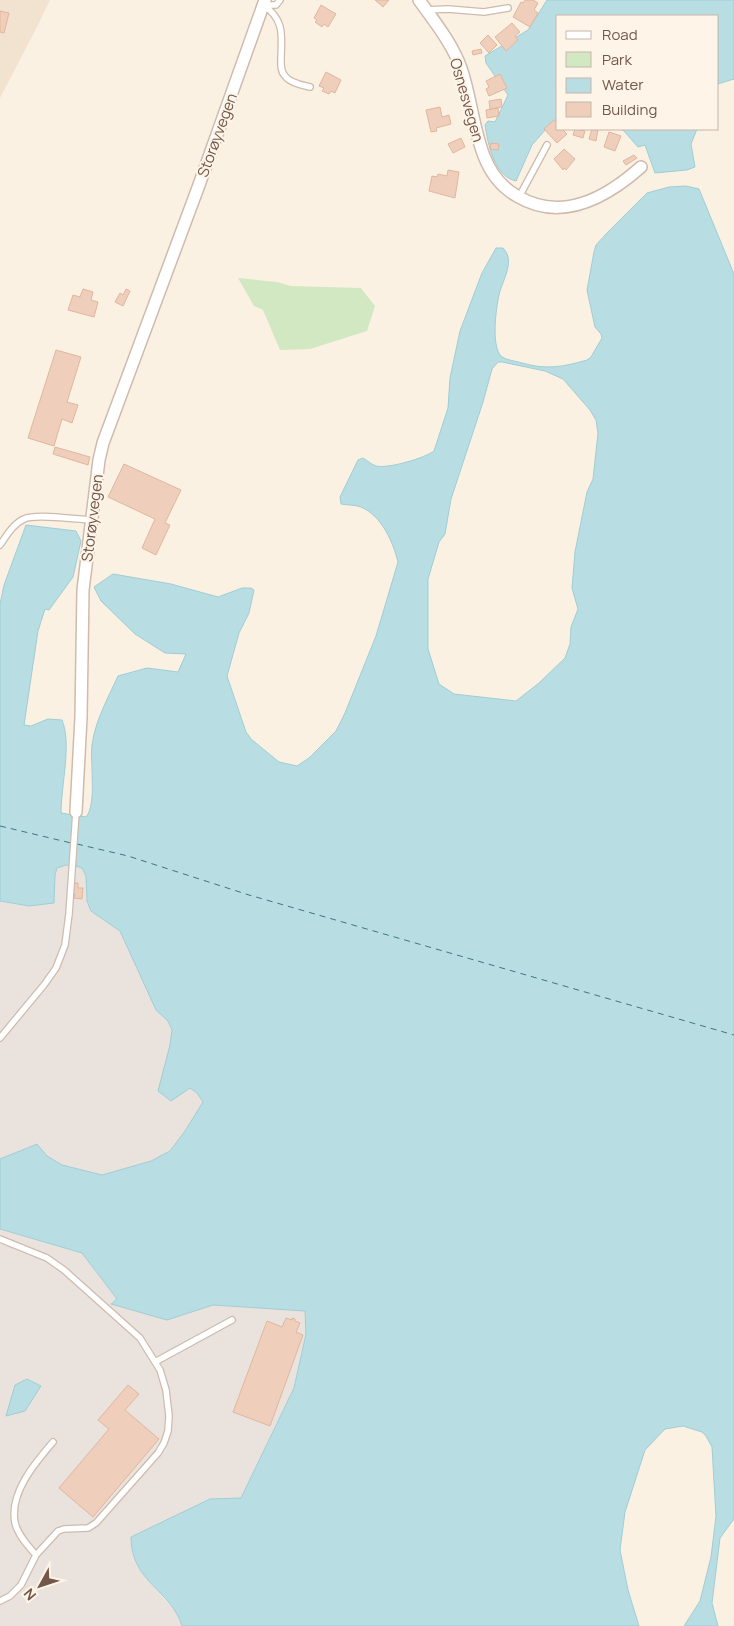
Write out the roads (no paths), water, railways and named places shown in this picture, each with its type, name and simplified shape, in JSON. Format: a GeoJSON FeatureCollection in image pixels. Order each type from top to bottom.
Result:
{"type":"FeatureCollection","features":[{"type":"Feature","properties":{"kind":"street","name":"Storøyvegen"},"geometry":{"type":"LineString","coordinates":[[76,812],[81,725],[83,590],[102,442],[196,194],[264,2]]}},
{"type":"Feature","properties":{"kind":"street","name":"Osnesvegen"},"geometry":{"type":"LineString","coordinates":[[422,5],[444,36],[458,63],[487,164],[505,189],[537,206],[568,208],[582,204],[609,191],[641,167]]}},
{"type":"Feature","properties":{"kind":"lane"},"geometry":{"type":"LineString","coordinates":[[264,2],[276,5],[280,0]]}},
{"type":"Feature","properties":{"kind":"lane"},"geometry":{"type":"LineString","coordinates":[[264,2],[273,11],[281,27],[281,66],[284,76],[310,87]]}},
{"type":"Feature","properties":{"kind":"lane"},"geometry":{"type":"LineString","coordinates":[[422,5],[484,12],[508,8]]}},
{"type":"Feature","properties":{"kind":"lane"},"geometry":{"type":"LineString","coordinates":[[519,197],[547,144]]}},
{"type":"Feature","properties":{"kind":"lane"},"geometry":{"type":"LineString","coordinates":[[0,545],[14,526],[24,518],[36,516],[92,520]]}},
{"type":"Feature","properties":{"kind":"lane","name":"Storøyvegen"},"geometry":{"type":"LineString","coordinates":[[0,1038],[56,968],[65,945],[76,812]]}},
{"type":"Feature","properties":{"kind":"lane"},"geometry":{"type":"LineString","coordinates":[[0,1239],[47,1258],[64,1270],[135,1333],[156,1362],[166,1390],[169,1416],[168,1432],[158,1453],[96,1522],[88,1528],[58,1531],[36,1555],[22,1585],[10,1596],[0,1601]]}},
{"type":"Feature","properties":{"kind":"lane"},"geometry":{"type":"LineString","coordinates":[[156,1362],[232,1320]]}},
{"type":"Feature","properties":{"kind":"lane"},"geometry":{"type":"LineString","coordinates":[[36,1555],[15,1525],[14,1512],[16,1500],[24,1483],[36,1462],[54,1442]]}},
{"type":"Feature","properties":{"kind":"water"},"geometry":{"type":"Polygon","coordinates":[[[547,0],[734,0],[734,79],[719,84],[719,15],[556,15],[556,120],[532,145],[516,181],[502,173],[490,150],[485,125],[488,121],[495,122],[508,95],[486,63],[485,56],[528,30],[547,0]]]}},
{"type":"Feature","properties":{"kind":"water"},"geometry":{"type":"Polygon","coordinates":[[[623,130],[697,130],[691,144],[695,167],[687,170],[655,173],[645,145],[638,147],[623,130]]]}},
{"type":"Feature","properties":{"kind":"water"},"geometry":{"type":"Polygon","coordinates":[[[686,186],[699,189],[734,274],[734,1519],[720,1538],[712,1603],[718,1626],[684,1626],[700,1601],[711,1557],[716,1516],[712,1447],[702,1432],[683,1426],[665,1429],[645,1450],[625,1512],[620,1550],[628,1590],[639,1626],[182,1626],[177,1614],[169,1603],[137,1565],[131,1537],[210,1499],[241,1498],[294,1388],[306,1334],[305,1311],[213,1305],[167,1320],[111,1304],[117,1299],[82,1253],[0,1229],[0,1159],[37,1144],[47,1156],[62,1165],[102,1175],[151,1161],[170,1151],[203,1102],[197,1093],[190,1088],[171,1101],[158,1091],[172,1030],[168,1021],[156,1010],[120,931],[91,911],[87,901],[86,876],[82,868],[66,865],[57,868],[54,903],[29,906],[0,901],[0,604],[4,585],[26,525],[76,531],[81,541],[73,577],[49,610],[45,609],[38,631],[24,725],[31,726],[48,719],[62,720],[65,730],[66,753],[61,813],[86,817],[89,811],[92,794],[92,745],[102,710],[118,676],[147,668],[178,672],[186,654],[165,653],[135,634],[101,601],[94,587],[113,574],[171,584],[218,597],[242,588],[254,590],[249,613],[239,633],[227,676],[246,732],[251,739],[279,762],[297,766],[309,758],[336,731],[345,713],[376,636],[398,562],[390,538],[381,523],[361,507],[341,504],[340,497],[358,460],[363,458],[373,465],[382,467],[415,460],[434,451],[448,408],[450,378],[460,331],[482,273],[496,248],[503,248],[507,253],[508,259],[507,271],[499,295],[496,317],[496,344],[501,356],[531,365],[547,367],[570,364],[587,360],[591,357],[602,338],[595,327],[587,290],[596,245],[647,193],[669,187],[686,186]],[[498,362],[492,369],[451,499],[445,534],[439,542],[428,579],[428,649],[439,684],[454,694],[516,701],[539,683],[565,658],[570,644],[571,627],[578,609],[572,588],[575,552],[587,492],[593,479],[598,433],[596,420],[590,410],[563,379],[545,371],[498,362]]]}},
{"type":"Feature","properties":{"kind":"water"},"geometry":{"type":"Polygon","coordinates":[[[27,1379],[41,1386],[25,1411],[6,1416],[15,1385],[27,1379]]]}}]}
